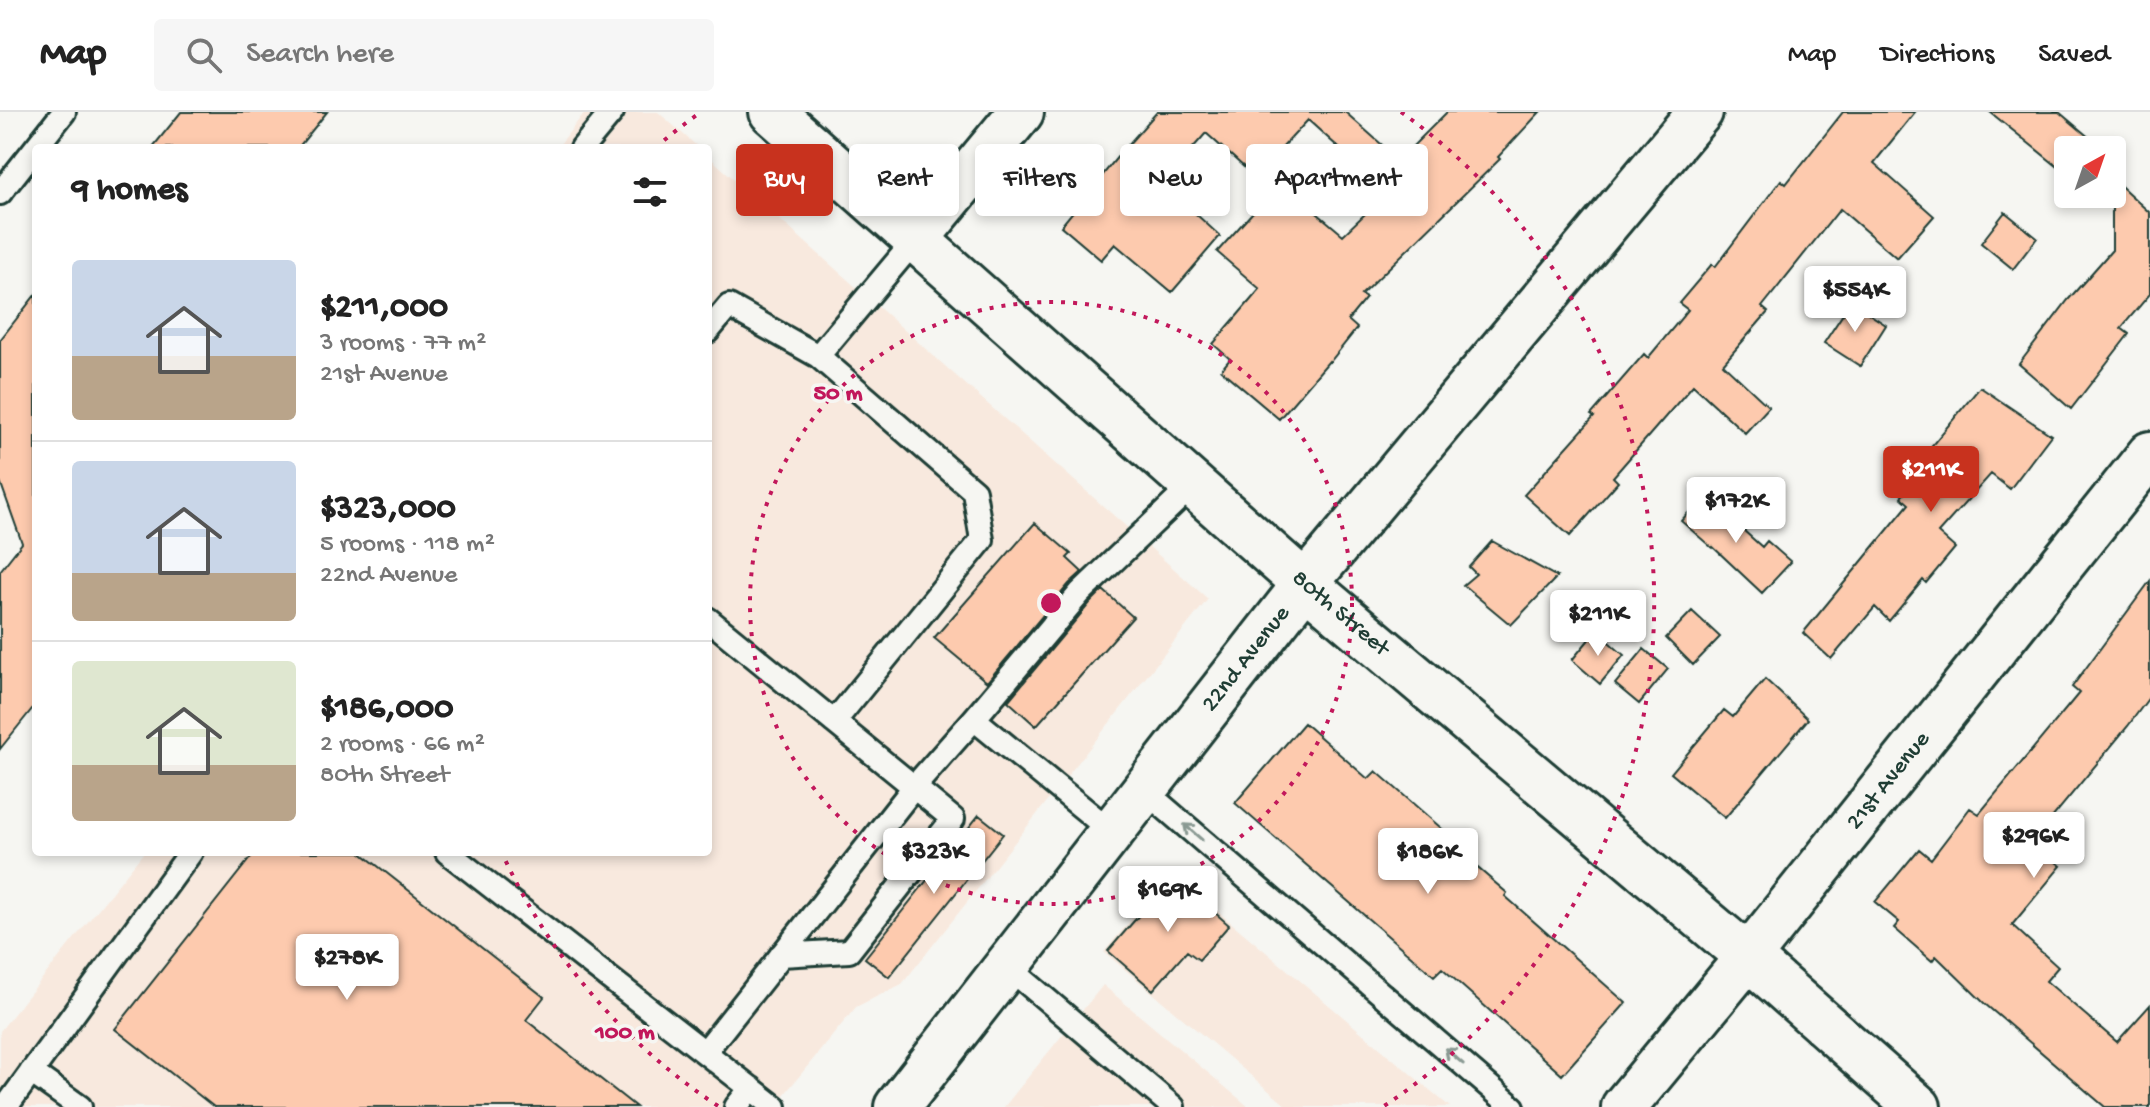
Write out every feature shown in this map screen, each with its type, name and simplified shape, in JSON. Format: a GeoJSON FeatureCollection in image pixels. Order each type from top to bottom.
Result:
{"type":"FeatureCollection","features":[{"type":"Feature","properties":{"kind":"street","name":"80th Street"},"geometry":{"type":"LineString","coordinates":[[772,112],[1305,584],[1748,957],[1918,1107]]}},
{"type":"Feature","properties":{"kind":"street"},"geometry":{"type":"LineString","coordinates":[[916,239],[1021,112]]}},
{"type":"Feature","properties":{"kind":"street","name":"22nd Avenue"},"geometry":{"type":"LineString","coordinates":[[897,1107],[1305,584],[1700,112]]}},
{"type":"Feature","properties":{"kind":"street","name":"21st Avenue"},"geometry":{"type":"LineString","coordinates":[[1624,1107],[1748,957],[2150,454]]}},
{"type":"Feature","properties":{"kind":"lane"},"geometry":{"type":"LineString","coordinates":[[39,144],[64,112]]}},
{"type":"Feature","properties":{"kind":"lane"},"geometry":{"type":"LineString","coordinates":[[585,144],[612,112]]}},
{"type":"Feature","properties":{"kind":"lane"},"geometry":{"type":"LineString","coordinates":[[0,193],[32,152]]}},
{"type":"Feature","properties":{"kind":"lane"},"geometry":{"type":"LineString","coordinates":[[818,356],[916,239]]}},
{"type":"Feature","properties":{"kind":"lane"},"geometry":{"type":"LineString","coordinates":[[712,326],[729,306],[818,356],[974,491],[982,540],[834,722]]}},
{"type":"Feature","properties":{"kind":"lane"},"geometry":{"type":"LineString","coordinates":[[705,1052],[914,787],[1080,593],[1193,485]]}},
{"type":"Feature","properties":{"kind":"lane"},"geometry":{"type":"LineString","coordinates":[[712,622],[953,819],[849,951],[781,955]]}},
{"type":"Feature","properties":{"kind":"lane"},"geometry":{"type":"LineString","coordinates":[[974,719],[1112,832]]}},
{"type":"Feature","properties":{"kind":"lane"},"geometry":{"type":"LineString","coordinates":[[1144,790],[1513,1107]]}},
{"type":"Feature","properties":{"kind":"lane"},"geometry":{"type":"LineString","coordinates":[[6,1107],[188,856]]}},
{"type":"Feature","properties":{"kind":"lane"},"geometry":{"type":"LineString","coordinates":[[452,856],[775,1107]]}},
{"type":"Feature","properties":{"kind":"lane"},"geometry":{"type":"LineString","coordinates":[[1007,966],[1173,1107]]}},
{"type":"Feature","properties":{"kind":"lane"},"geometry":{"type":"LineString","coordinates":[[31,1072],[80,1107]]}},
{"type":"Feature","properties":{"kind":"lane"},"geometry":{"type":"LineString","coordinates":[[736,1107],[751,1088]]}},
{"type":"Feature","properties":{"kind":"shaded area"},"geometry":{"type":"Polygon","coordinates":[[[585,112],[658,112],[694,144],[560,144],[585,112]]]}},
{"type":"Feature","properties":{"kind":"shaded area"},"geometry":{"type":"Polygon","coordinates":[[[712,160],[736,181],[736,216],[776,216],[1208,599],[902,984],[856,1007],[774,1107],[25,1107],[0,1087],[0,1031],[141,856],[712,856],[712,160]]]}},
{"type":"Feature","properties":{"kind":"shaded area"},"geometry":{"type":"Polygon","coordinates":[[[1171,872],[1450,1107],[1288,1107],[1104,952],[1171,872]]]}},
{"type":"Feature","properties":{"kind":"shaded area"},"geometry":{"type":"Polygon","coordinates":[[[1103,985],[1249,1107],[1004,1107],[1103,985]]]}},
{"type":"Feature","properties":{"kind":"building"},"geometry":{"type":"Polygon","coordinates":[[[181,112],[327,112],[301,144],[155,144],[181,112]]]}},
{"type":"Feature","properties":{"kind":"building"},"geometry":{"type":"Polygon","coordinates":[[[1157,112],[1345,112],[1381,144],[1335,144],[1308,120],[1286,144],[1246,144],[1246,169],[1230,155],[1230,144],[1218,144],[1206,133],[1196,144],[1129,144],[1157,112]]]}},
{"type":"Feature","properties":{"kind":"building"},"geometry":{"type":"Polygon","coordinates":[[[1447,112],[1540,112],[1498,157],[1500,159],[1361,295],[1366,298],[1348,320],[1357,328],[1279,419],[1221,370],[1230,359],[1213,344],[1260,289],[1217,252],[1249,216],[1320,216],[1343,235],[1363,216],[1428,216],[1428,144],[1415,144],[1447,112]]]}},
{"type":"Feature","properties":{"kind":"building"},"geometry":{"type":"Polygon","coordinates":[[[1843,112],[1915,112],[1874,163],[1934,216],[1897,258],[1840,209],[1762,307],[1768,312],[1723,364],[1769,407],[1745,433],[1693,385],[1613,477],[1618,482],[1570,536],[1524,495],[1594,417],[1591,415],[1644,354],[1648,358],[1688,310],[1679,303],[1712,264],[1715,267],[1781,180],[1786,184],[1843,112]]]}},
{"type":"Feature","properties":{"kind":"building"},"geometry":{"type":"Polygon","coordinates":[[[1990,112],[2059,112],[2087,136],[2054,136],[2054,164],[1990,112]]]}},
{"type":"Feature","properties":{"kind":"building"},"geometry":{"type":"Polygon","coordinates":[[[1119,155],[1120,216],[1198,216],[1220,236],[1172,292],[1115,244],[1101,260],[1061,226],[1069,216],[1104,216],[1104,173],[1119,155]]]}},
{"type":"Feature","properties":{"kind":"building"},"geometry":{"type":"Polygon","coordinates":[[[2126,191],[2150,213],[2150,294],[2121,328],[2129,334],[2071,409],[2019,364],[2068,300],[2112,250],[2112,208],[2126,208],[2126,191]]]}},
{"type":"Feature","properties":{"kind":"building"},"geometry":{"type":"Polygon","coordinates":[[[2005,212],[2037,238],[2013,269],[1981,243],[2005,212]]]}},
{"type":"Feature","properties":{"kind":"building"},"geometry":{"type":"Polygon","coordinates":[[[32,299],[32,709],[0,749],[0,571],[22,543],[0,481],[0,340],[32,299]]]}},
{"type":"Feature","properties":{"kind":"building"},"geometry":{"type":"Polygon","coordinates":[[[1851,302],[1886,325],[1860,366],[1824,343],[1851,302]]]}},
{"type":"Feature","properties":{"kind":"building"},"geometry":{"type":"Polygon","coordinates":[[[1980,387],[2051,435],[2010,489],[1991,474],[1938,533],[1955,548],[1926,583],[1923,580],[1889,621],[1875,607],[1831,659],[1803,633],[1909,504],[1901,497],[1922,473],[1914,467],[1980,387]]]}},
{"type":"Feature","properties":{"kind":"building"},"geometry":{"type":"Polygon","coordinates":[[[1704,495],[1762,547],[1767,541],[1791,562],[1762,593],[1681,521],[1704,495]]]}},
{"type":"Feature","properties":{"kind":"building"},"geometry":{"type":"Polygon","coordinates":[[[1035,523],[1071,554],[1067,558],[1082,572],[987,682],[934,638],[1035,523]]]}},
{"type":"Feature","properties":{"kind":"building"},"geometry":{"type":"Polygon","coordinates":[[[1492,541],[1557,577],[1511,625],[1463,585],[1476,574],[1469,567],[1492,541]]]}},
{"type":"Feature","properties":{"kind":"building"},"geometry":{"type":"Polygon","coordinates":[[[2150,581],[2150,696],[2032,842],[2061,866],[2012,925],[2058,967],[2046,981],[2117,1042],[2150,1005],[2150,1107],[2105,1107],[1985,1004],[1936,956],[1932,961],[1894,928],[1899,922],[1875,902],[1919,849],[1931,859],[1970,808],[1979,814],[2079,693],[2072,687],[2150,581]]]}},
{"type":"Feature","properties":{"kind":"building"},"geometry":{"type":"Polygon","coordinates":[[[1103,590],[1133,617],[1036,726],[1008,701],[1103,590]]]}},
{"type":"Feature","properties":{"kind":"building"},"geometry":{"type":"Polygon","coordinates":[[[1692,611],[1720,637],[1693,665],[1666,638],[1692,611]]]}},
{"type":"Feature","properties":{"kind":"building"},"geometry":{"type":"Polygon","coordinates":[[[1596,631],[1624,655],[1600,684],[1572,660],[1596,631]]]}},
{"type":"Feature","properties":{"kind":"building"},"geometry":{"type":"Polygon","coordinates":[[[1644,649],[1668,669],[1639,704],[1615,684],[1644,649]]]}},
{"type":"Feature","properties":{"kind":"building"},"geometry":{"type":"Polygon","coordinates":[[[1765,679],[1808,719],[1725,818],[1671,773],[1724,710],[1733,717],[1765,679]]]}},
{"type":"Feature","properties":{"kind":"building"},"geometry":{"type":"Polygon","coordinates":[[[1304,723],[1368,779],[1376,771],[1448,834],[1444,839],[1507,893],[1505,896],[1626,1003],[1562,1075],[1442,968],[1434,976],[1235,803],[1304,723]]]}},
{"type":"Feature","properties":{"kind":"building"},"geometry":{"type":"Polygon","coordinates":[[[979,815],[1003,834],[889,977],[865,958],[979,815]]]}},
{"type":"Feature","properties":{"kind":"building"},"geometry":{"type":"Polygon","coordinates":[[[252,856],[365,856],[544,997],[526,1020],[636,1107],[214,1107],[115,1029],[252,856]]]}},
{"type":"Feature","properties":{"kind":"building"},"geometry":{"type":"Polygon","coordinates":[[[1173,876],[1229,925],[1199,960],[1187,951],[1153,990],[1108,951],[1173,876]]]}}]}
